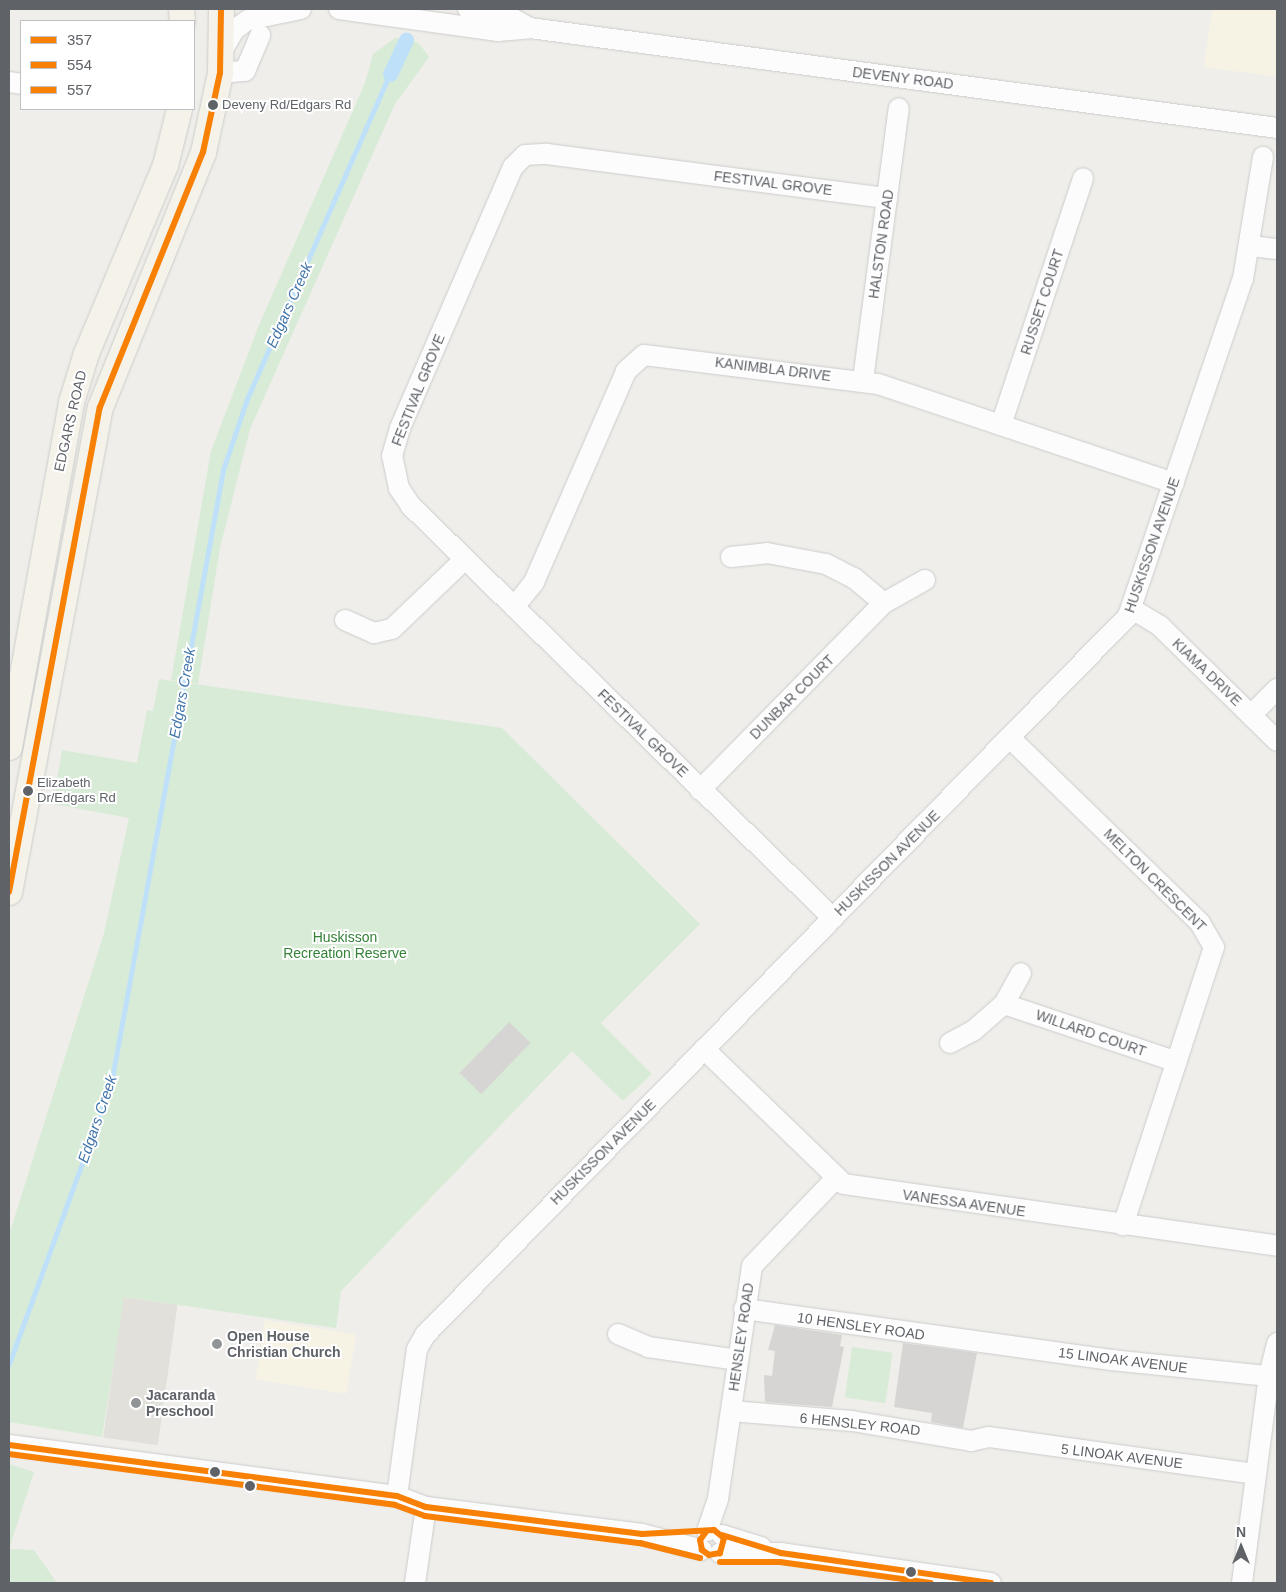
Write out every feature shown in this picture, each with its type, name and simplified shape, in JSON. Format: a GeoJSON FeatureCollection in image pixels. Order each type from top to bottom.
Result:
{"type":"FeatureCollection","features":[{"type":"Feature","properties":{"kind":"main road","name":"EDGARS ROAD"},"geometry":{"type":"LineString","coordinates":[[9,892],[18,807],[93,446],[115,362],[204,152],[221,62],[221,9]]}},
{"type":"Feature","properties":{"kind":"main road","name":"EDGARS ROAD"},"geometry":{"type":"LineString","coordinates":[[9,747],[64,441],[86,353],[156,190],[179,110]]}},
{"type":"Feature","properties":{"kind":"main road"},"geometry":{"type":"LineString","coordinates":[[64,441],[93,446]]}},
{"type":"Feature","properties":{"kind":"street"},"geometry":{"type":"LineString","coordinates":[[260,35],[245,71],[221,62],[234,30],[248,20],[301,9]]}},
{"type":"Feature","properties":{"kind":"street","name":"DEVENY ROAD"},"geometry":{"type":"LineString","coordinates":[[339,9],[498,31],[530,28],[1277,128]]}},
{"type":"Feature","properties":{"kind":"street","name":"DEVENY ROAD"},"geometry":{"type":"LineString","coordinates":[[468,9],[510,17],[530,28]]}},
{"type":"Feature","properties":{"kind":"street","name":"HALSTON ROAD"},"geometry":{"type":"LineString","coordinates":[[863,380],[899,108]]}},
{"type":"Feature","properties":{"kind":"street","name":"FESTIVAL GROVE"},"geometry":{"type":"LineString","coordinates":[[832,918],[411,506],[399,488],[392,456],[400,428],[518,160],[529,154],[547,154],[887,198]]}},
{"type":"Feature","properties":{"kind":"street","name":"HUSKISSON AVENUE"},"geometry":{"type":"LineString","coordinates":[[397,1496],[417,1349],[425,1335],[1010,738],[1132,609],[1251,246],[1263,157]]}},
{"type":"Feature","properties":{"kind":"street","name":"RUSSET COURT"},"geometry":{"type":"LineString","coordinates":[[1000,425],[1083,178]]}},
{"type":"Feature","properties":{"kind":"street"},"geometry":{"type":"LineString","coordinates":[[1251,246],[1277,249]]}},
{"type":"Feature","properties":{"kind":"street","name":"KANIMBLA DRIVE"},"geometry":{"type":"LineString","coordinates":[[514,607],[534,582],[626,371],[638,356],[662,354],[863,380],[1174,483]]}},
{"type":"Feature","properties":{"kind":"street"},"geometry":{"type":"LineString","coordinates":[[731,557],[767,553],[826,564],[854,578],[884,603]]}},
{"type":"Feature","properties":{"kind":"street"},"geometry":{"type":"LineString","coordinates":[[345,620],[374,633],[392,629],[465,559]]}},
{"type":"Feature","properties":{"kind":"street","name":"DUNBAR COURT"},"geometry":{"type":"LineString","coordinates":[[700,790],[884,603],[925,580]]}},
{"type":"Feature","properties":{"kind":"street","name":"KIAMA DRIVE"},"geometry":{"type":"LineString","coordinates":[[1132,609],[1160,626],[1277,741]]}},
{"type":"Feature","properties":{"kind":"street"},"geometry":{"type":"LineString","coordinates":[[1250,715],[1277,689]]}},
{"type":"Feature","properties":{"kind":"street","name":"MELTON CRESCENT"},"geometry":{"type":"LineString","coordinates":[[1010,738],[1207,931],[1213,958],[1123,1225]]}},
{"type":"Feature","properties":{"kind":"street"},"geometry":{"type":"LineString","coordinates":[[950,1043],[973,1031],[1004,1004],[1021,973]]}},
{"type":"Feature","properties":{"kind":"street","name":"WILLARD COURT"},"geometry":{"type":"LineString","coordinates":[[1004,1004],[1177,1062]]}},
{"type":"Feature","properties":{"kind":"street","name":"VANESSA AVENUE"},"geometry":{"type":"LineString","coordinates":[[704,1049],[836,1178],[865,1189],[1277,1246]]}},
{"type":"Feature","properties":{"kind":"street","name":"HENSLEY ROAD"},"geometry":{"type":"LineString","coordinates":[[713,1539],[749,1275],[757,1259],[836,1178]]}},
{"type":"Feature","properties":{"kind":"street","name":"10 HENSLEY ROAD"},"geometry":{"type":"LineString","coordinates":[[744,1309],[978,1341]]}},
{"type":"Feature","properties":{"kind":"street"},"geometry":{"type":"LineString","coordinates":[[618,1334],[648,1347],[738,1360]]}},
{"type":"Feature","properties":{"kind":"street","name":"15 LINOAK AVENUE"},"geometry":{"type":"LineString","coordinates":[[978,1341],[1189,1370],[1269,1376]]}},
{"type":"Feature","properties":{"kind":"street"},"geometry":{"type":"LineString","coordinates":[[1240,1579],[1269,1376],[1277,1343]]}},
{"type":"Feature","properties":{"kind":"street","name":"6 HENSLEY ROAD"},"geometry":{"type":"LineString","coordinates":[[731,1411],[852,1421],[972,1441],[989,1437]]}},
{"type":"Feature","properties":{"kind":"street","name":"5 LINOAK AVENUE"},"geometry":{"type":"LineString","coordinates":[[989,1437],[1255,1474]]}},
{"type":"Feature","properties":{"kind":"street"},"geometry":{"type":"LineString","coordinates":[[11,1446],[397,1496],[426,1507],[642,1534],[713,1539],[884,1576],[991,1583]]}},
{"type":"Feature","properties":{"kind":"street"},"geometry":{"type":"LineString","coordinates":[[415,1583],[426,1507]]}},
{"type":"Feature","properties":{"kind":"shaded area"},"geometry":{"type":"Polygon","coordinates":[[[1212,9],[1277,9],[1277,77],[1204,67],[1212,9]]]}},
{"type":"Feature","properties":{"kind":"shaded area","name":"Jacaranda Preschool"},"geometry":{"type":"Polygon","coordinates":[[[123,1297],[177,1305],[158,1445],[103,1438],[123,1297]]]}},
{"type":"Feature","properties":{"kind":"shaded area"},"geometry":{"type":"Polygon","coordinates":[[[265,1320],[356,1334],[346,1394],[256,1379],[265,1320]]]}},
{"type":"Feature","properties":{"kind":"green space"},"geometry":{"type":"Polygon","coordinates":[[[395,38],[418,42],[429,57],[395,104],[250,429],[220,548],[198,684],[171,680],[211,451],[259,325],[365,83],[373,54],[395,38]]]}},
{"type":"Feature","properties":{"kind":"green space","name":"Huskisson Recreation Reserve"},"geometry":{"type":"Polygon","coordinates":[[[159,679],[502,728],[700,924],[601,1023],[652,1074],[623,1101],[572,1051],[341,1291],[336,1328],[124,1297],[102,1437],[9,1422],[9,1235],[104,933],[129,818],[53,804],[62,750],[137,763],[147,710],[153,711],[159,679]]]}},
{"type":"Feature","properties":{"kind":"green space"},"geometry":{"type":"Polygon","coordinates":[[[852,1347],[893,1353],[886,1403],[845,1398],[852,1347]]]}},
{"type":"Feature","properties":{"kind":"green space"},"geometry":{"type":"Polygon","coordinates":[[[9,1464],[34,1472],[9,1549],[9,1464]]]}},
{"type":"Feature","properties":{"kind":"green space"},"geometry":{"type":"Polygon","coordinates":[[[9,1549],[34,1550],[57,1583],[9,1583],[9,1549]]]}},
{"type":"Feature","properties":{"kind":"building"},"geometry":{"type":"Polygon","coordinates":[[[509,1022],[531,1043],[481,1094],[460,1073],[509,1022]]]}},
{"type":"Feature","properties":{"kind":"building"},"geometry":{"type":"Polygon","coordinates":[[[775,1325],[842,1335],[840,1346],[844,1347],[832,1407],[765,1402],[764,1375],[772,1376],[775,1351],[768,1350],[775,1325]]]}},
{"type":"Feature","properties":{"kind":"building"},"geometry":{"type":"Polygon","coordinates":[[[903,1343],[977,1353],[963,1428],[931,1422],[932,1413],[894,1407],[903,1343]]]}},
{"type":"Feature","properties":{"kind":"waterway","name":"Edgars Creek"},"geometry":{"type":"LineString","coordinates":[[390,74],[406,39]]}},
{"type":"Feature","properties":{"kind":"waterway","name":"Edgars Creek"},"geometry":{"type":"LineString","coordinates":[[9,1364],[111,1084],[223,470],[247,399],[390,74]]}},
{"type":"Feature","properties":{"kind":"transit line","name":"357"},"geometry":{"type":"LineString","coordinates":[[9,892],[100,407],[203,152],[220,73],[221,9]]}},
{"type":"Feature","properties":{"kind":"transit line","name":"554"},"geometry":{"type":"LineString","coordinates":[[9,1445],[397,1496],[426,1507],[642,1534],[714,1530],[724,1538],[720,1553],[709,1555],[702,1550],[700,1540],[705,1533]]}},
{"type":"Feature","properties":{"kind":"transit line","name":"557"},"geometry":{"type":"LineString","coordinates":[[9,1454],[395,1505],[425,1516],[640,1543],[700,1558]]}},
{"type":"Feature","properties":{"kind":"transit line","name":"554"},"geometry":{"type":"LineString","coordinates":[[722,1535],[781,1553],[991,1583]]}},
{"type":"Feature","properties":{"kind":"transit line","name":"557"},"geometry":{"type":"LineString","coordinates":[[720,1562],[780,1562],[931,1583]]}},
{"type":"Feature","properties":{"kind":"place","name":"Deveny Rd/Edgars Rd"},"geometry":{"type":"Point","coordinates":[213,105]}},
{"type":"Feature","properties":{"kind":"place","name":"Elizabeth Dr/Edgars Rd"},"geometry":{"type":"Point","coordinates":[28,791]}},
{"type":"Feature","properties":{"kind":"place","name":"Open House Christian Church"},"geometry":{"type":"Point","coordinates":[217,1344]}},
{"type":"Feature","properties":{"kind":"place","name":"Jacaranda Preschool"},"geometry":{"type":"Point","coordinates":[136,1403]}}]}
